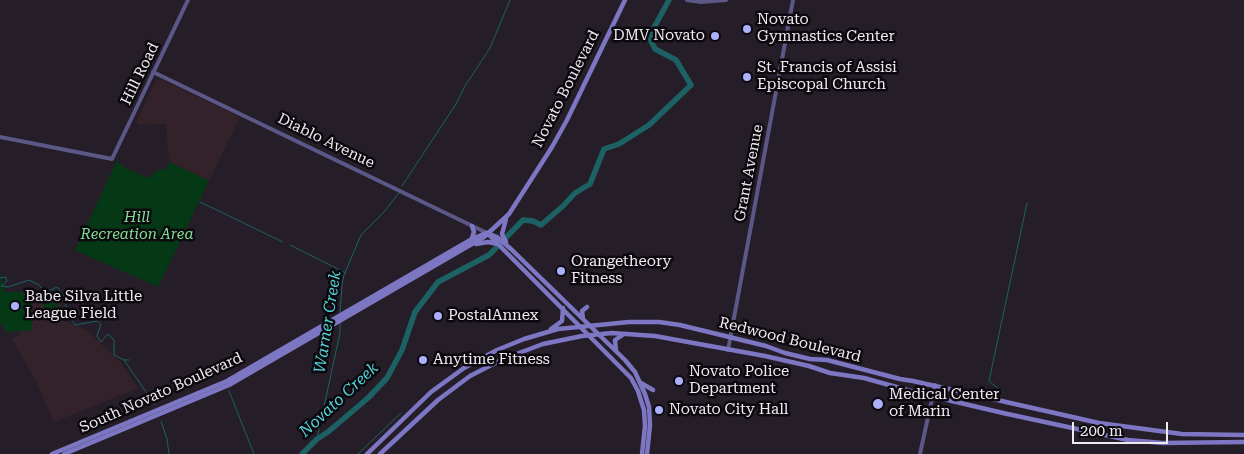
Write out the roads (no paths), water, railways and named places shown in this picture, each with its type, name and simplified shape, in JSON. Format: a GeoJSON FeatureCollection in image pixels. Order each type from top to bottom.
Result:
{"type":"FeatureCollection","features":[{"type":"Feature","properties":{"kind":"main road","name":"Novato Boulevard"},"geometry":{"type":"LineString","coordinates":[[488,233],[509,214],[567,120],[625,0]]}},
{"type":"Feature","properties":{"kind":"main road"},"geometry":{"type":"LineString","coordinates":[[468,247],[484,242],[499,242],[503,226],[509,214]]}},
{"type":"Feature","properties":{"kind":"main road"},"geometry":{"type":"LineString","coordinates":[[472,226],[474,232],[472,239]]}},
{"type":"Feature","properties":{"kind":"main road","name":"South Novato Boulevard"},"geometry":{"type":"LineString","coordinates":[[345,316],[472,239],[488,233]]}},
{"type":"Feature","properties":{"kind":"main road","name":"South Novato Boulevard"},"geometry":{"type":"LineString","coordinates":[[52,454],[227,381],[468,247],[488,233]]}},
{"type":"Feature","properties":{"kind":"main road","name":"Diablo Avenue"},"geometry":{"type":"LineString","coordinates":[[488,233],[507,247],[557,293],[630,366],[641,383]]}},
{"type":"Feature","properties":{"kind":"main road","name":"Diablo Avenue"},"geometry":{"type":"LineString","coordinates":[[507,247],[518,265],[626,371],[643,395]]}},
{"type":"Feature","properties":{"kind":"main road"},"geometry":{"type":"LineString","coordinates":[[518,265],[522,264],[530,267]]}},
{"type":"Feature","properties":{"kind":"main road"},"geometry":{"type":"LineString","coordinates":[[552,298],[557,293]]}},
{"type":"Feature","properties":{"kind":"main road"},"geometry":{"type":"LineString","coordinates":[[545,332],[561,322],[563,308]]}},
{"type":"Feature","properties":{"kind":"main road"},"geometry":{"type":"LineString","coordinates":[[584,320],[582,311],[587,308]]}},
{"type":"Feature","properties":{"kind":"main road","name":"South Novato Boulevard"},"geometry":{"type":"LineString","coordinates":[[64,454],[229,385],[338,320]]}},
{"type":"Feature","properties":{"kind":"main road","name":"Redwood Boulevard"},"geometry":{"type":"LineString","coordinates":[[367,454],[431,392],[454,375],[497,350],[545,332],[588,325],[629,322],[666,323],[766,346],[810,359],[827,360],[865,372],[935,385],[1099,423],[1190,434],[1244,436]]}},
{"type":"Feature","properties":{"kind":"main road"},"geometry":{"type":"LineString","coordinates":[[616,352],[615,340],[628,333]]}},
{"type":"Feature","properties":{"kind":"main road","name":"Redwood Boulevard"},"geometry":{"type":"LineString","coordinates":[[380,454],[438,400],[460,383],[503,359],[543,344],[590,334],[628,333],[673,339],[809,366],[830,373],[864,378],[933,396],[1128,440],[1163,443],[1244,442]]}},
{"type":"Feature","properties":{"kind":"main road"},"geometry":{"type":"LineString","coordinates":[[524,339],[526,350]]}},
{"type":"Feature","properties":{"kind":"main road"},"geometry":{"type":"LineString","coordinates":[[641,383],[645,418],[642,454]]}},
{"type":"Feature","properties":{"kind":"main road"},"geometry":{"type":"LineString","coordinates":[[641,383],[653,390]]}},
{"type":"Feature","properties":{"kind":"main road"},"geometry":{"type":"LineString","coordinates":[[643,395],[650,420],[647,454]]}},
{"type":"Feature","properties":{"kind":"street","name":"Hill Road"},"geometry":{"type":"LineString","coordinates":[[0,137],[112,158],[188,0]]}},
{"type":"Feature","properties":{"kind":"street"},"geometry":{"type":"LineString","coordinates":[[688,0],[701,2],[726,0]]}},
{"type":"Feature","properties":{"kind":"street","name":"Grant Avenue"},"geometry":{"type":"LineString","coordinates":[[728,350],[793,0]]}},
{"type":"Feature","properties":{"kind":"street","name":"Diablo Avenue"},"geometry":{"type":"LineString","coordinates":[[154,72],[488,233]]}},
{"type":"Feature","properties":{"kind":"street"},"geometry":{"type":"LineString","coordinates":[[920,454],[935,385]]}},
{"type":"Feature","properties":{"kind":"waterway","name":"Warner Creek"},"geometry":{"type":"LineString","coordinates":[[402,186],[490,48],[510,0]]}},
{"type":"Feature","properties":{"kind":"waterway","name":"Novato Creek"},"geometry":{"type":"LineString","coordinates":[[302,454],[317,439],[368,398],[387,378],[402,350],[415,312],[438,282],[489,255],[523,220],[533,221],[541,225],[575,193],[590,184],[604,149],[619,144],[649,125],[691,85],[676,60],[655,49],[651,41],[650,35],[669,0]]}},
{"type":"Feature","properties":{"kind":"waterway","name":"Warner Creek"},"geometry":{"type":"LineString","coordinates":[[340,314],[344,275],[361,235],[384,212],[399,193]]}},
{"type":"Feature","properties":{"kind":"waterway"},"geometry":{"type":"LineString","coordinates":[[200,202],[283,242]]}},
{"type":"Feature","properties":{"kind":"waterway"},"geometry":{"type":"LineString","coordinates":[[1002,392],[989,381],[1027,203]]}},
{"type":"Feature","properties":{"kind":"waterway"},"geometry":{"type":"LineString","coordinates":[[290,245],[346,273]]}},
{"type":"Feature","properties":{"kind":"waterway"},"geometry":{"type":"LineString","coordinates":[[0,278],[6,277],[7,281],[1,286],[8,287],[29,280],[39,285],[45,293],[57,287],[63,295],[68,313],[75,325],[97,321],[101,324],[97,336],[101,342],[108,334],[114,340],[114,355],[124,360],[129,360]]}},
{"type":"Feature","properties":{"kind":"waterway","name":"Warner Creek"},"geometry":{"type":"LineString","coordinates":[[317,439],[340,333],[340,323]]}},
{"type":"Feature","properties":{"kind":"waterway"},"geometry":{"type":"LineString","coordinates":[[124,360],[155,405]]}},
{"type":"Feature","properties":{"kind":"waterway"},"geometry":{"type":"LineString","coordinates":[[229,391],[254,454]]}},
{"type":"Feature","properties":{"kind":"waterway"},"geometry":{"type":"LineString","coordinates":[[358,454],[401,413]]}},
{"type":"Feature","properties":{"kind":"waterway"},"geometry":{"type":"LineString","coordinates":[[161,421],[167,439],[169,454]]}},
{"type":"Feature","properties":{"kind":"place","name":"Novato Gymnastics Center"},"geometry":{"type":"Point","coordinates":[747,29]}},
{"type":"Feature","properties":{"kind":"place","name":"DMV Novato"},"geometry":{"type":"Point","coordinates":[715,36]}},
{"type":"Feature","properties":{"kind":"place","name":"St. Francis of Assisi Episcopal Church"},"geometry":{"type":"Point","coordinates":[747,77]}},
{"type":"Feature","properties":{"kind":"place","name":"Orangetheory Fitness"},"geometry":{"type":"Point","coordinates":[561,271]}},
{"type":"Feature","properties":{"kind":"place","name":"Babe Silva Little League Field"},"geometry":{"type":"Point","coordinates":[15,306]}},
{"type":"Feature","properties":{"kind":"place","name":"PostalAnnex"},"geometry":{"type":"Point","coordinates":[438,316]}},
{"type":"Feature","properties":{"kind":"place","name":"Anytime Fitness"},"geometry":{"type":"Point","coordinates":[423,360]}},
{"type":"Feature","properties":{"kind":"place","name":"Novato Police Department"},"geometry":{"type":"Point","coordinates":[679,381]}},
{"type":"Feature","properties":{"kind":"place","name":"Medical Center of Marin"},"geometry":{"type":"Point","coordinates":[878,404]}},
{"type":"Feature","properties":{"kind":"place","name":"Novato City Hall"},"geometry":{"type":"Point","coordinates":[659,410]}},
{"type":"Feature","properties":{"kind":"park label","name":"Hill Recreation Area"},"geometry":{"type":"Point","coordinates":[137,226]}}]}
